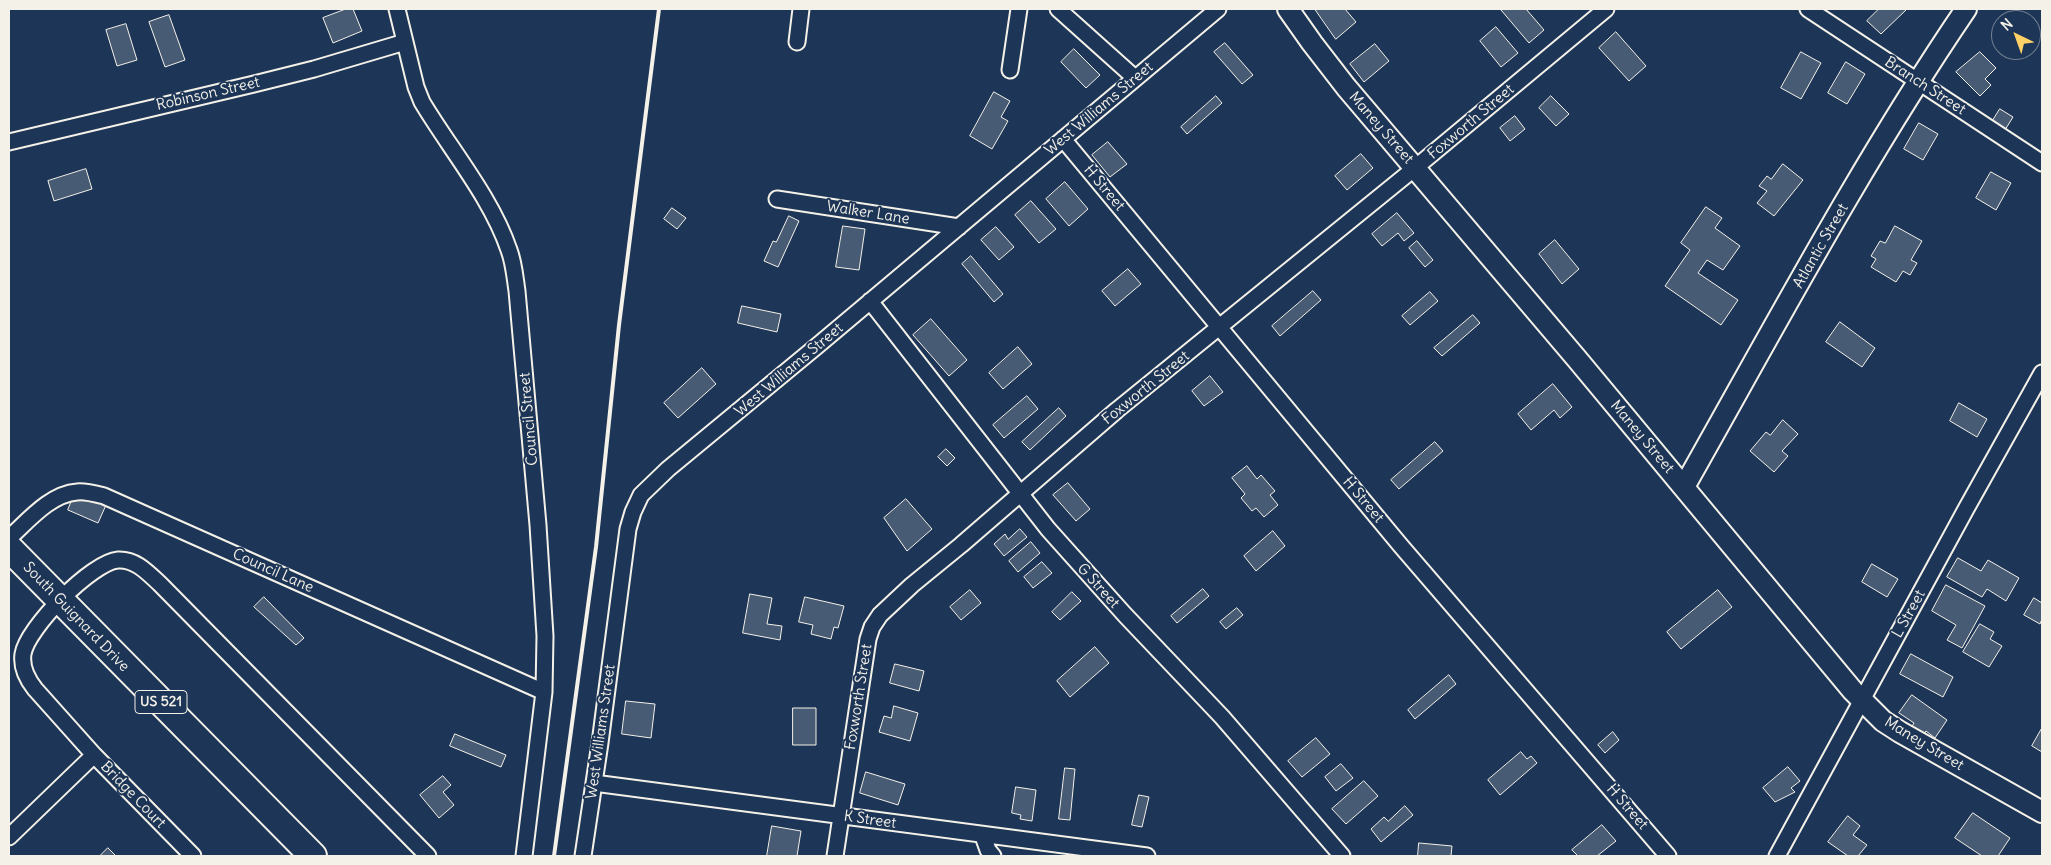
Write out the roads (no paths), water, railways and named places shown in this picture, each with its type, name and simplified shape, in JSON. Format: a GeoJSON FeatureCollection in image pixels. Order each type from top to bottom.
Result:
{"type":"FeatureCollection","features":[{"type":"Feature","properties":{"kind":"highway","name":"South Guignard Drive"},"geometry":{"type":"LineString","coordinates":[[9,548],[313,856]]}},
{"type":"Feature","properties":{"kind":"street","name":"Council Street"},"geometry":{"type":"LineString","coordinates":[[397,9],[416,87],[422,102],[497,222],[510,252],[517,291],[538,525],[545,636],[544,692],[524,856]]}},
{"type":"Feature","properties":{"kind":"street"},"geometry":{"type":"LineString","coordinates":[[797,42],[801,9]]}},
{"type":"Feature","properties":{"kind":"street"},"geometry":{"type":"LineString","coordinates":[[1010,70],[1019,9]]}},
{"type":"Feature","properties":{"kind":"street"},"geometry":{"type":"LineString","coordinates":[[1058,9],[1135,78]]}},
{"type":"Feature","properties":{"kind":"street","name":"West Williams Street"},"geometry":{"type":"LineString","coordinates":[[583,856],[628,529],[633,512],[641,496],[668,469],[1218,9]]}},
{"type":"Feature","properties":{"kind":"street","name":"Maney Street"},"geometry":{"type":"LineString","coordinates":[[1288,9],[1346,87],[1862,700],[1883,721],[1900,732],[2042,812]]}},
{"type":"Feature","properties":{"kind":"street","name":"Foxworth Street"},"geometry":{"type":"LineString","coordinates":[[835,856],[868,639],[872,627],[880,615],[912,585],[1117,410],[1415,168],[1606,9]]}},
{"type":"Feature","properties":{"kind":"street","name":"Branch Street"},"geometry":{"type":"LineString","coordinates":[[1808,9],[2042,163]]}},
{"type":"Feature","properties":{"kind":"street","name":"Atlantic Street"},"geometry":{"type":"LineString","coordinates":[[1684,487],[1875,150],[1917,81],[1966,9]]}},
{"type":"Feature","properties":{"kind":"street","name":"Robinson Street"},"geometry":{"type":"LineString","coordinates":[[9,142],[263,82],[405,42]]}},
{"type":"Feature","properties":{"kind":"street","name":"H Street"},"geometry":{"type":"LineString","coordinates":[[1063,139],[1401,546],[1668,856]]}},
{"type":"Feature","properties":{"kind":"street","name":"Walker Lane"},"geometry":{"type":"LineString","coordinates":[[776,199],[959,227]]}},
{"type":"Feature","properties":{"kind":"street","name":"G Street"},"geometry":{"type":"LineString","coordinates":[[870,302],[1048,529],[1125,615],[1222,717],[1342,856]]}},
{"type":"Feature","properties":{"kind":"street","name":"L Street"},"geometry":{"type":"LineString","coordinates":[[1777,856],[2042,373]]}},
{"type":"Feature","properties":{"kind":"street","name":"Council Lane"},"geometry":{"type":"LineString","coordinates":[[9,538],[40,509],[64,494],[78,491],[104,496],[544,692]]}},
{"type":"Feature","properties":{"kind":"street"},"geometry":{"type":"LineString","coordinates":[[94,755],[27,679],[23,669],[22,656],[31,633],[61,600],[101,565],[120,560],[132,562],[142,568],[428,856]]}},
{"type":"Feature","properties":{"kind":"street","name":"Bridge Court"},"geometry":{"type":"LineString","coordinates":[[9,837],[94,755],[193,856]]}},
{"type":"Feature","properties":{"kind":"street","name":"K Street"},"geometry":{"type":"LineString","coordinates":[[594,783],[984,836],[1147,856]]}},
{"type":"Feature","properties":{"kind":"street"},"geometry":{"type":"LineString","coordinates":[[984,836],[988,850],[993,856]]}},
{"type":"Feature","properties":{"kind":"railway"},"geometry":{"type":"LineString","coordinates":[[554,856],[596,547],[619,325],[659,9]]}}]}
